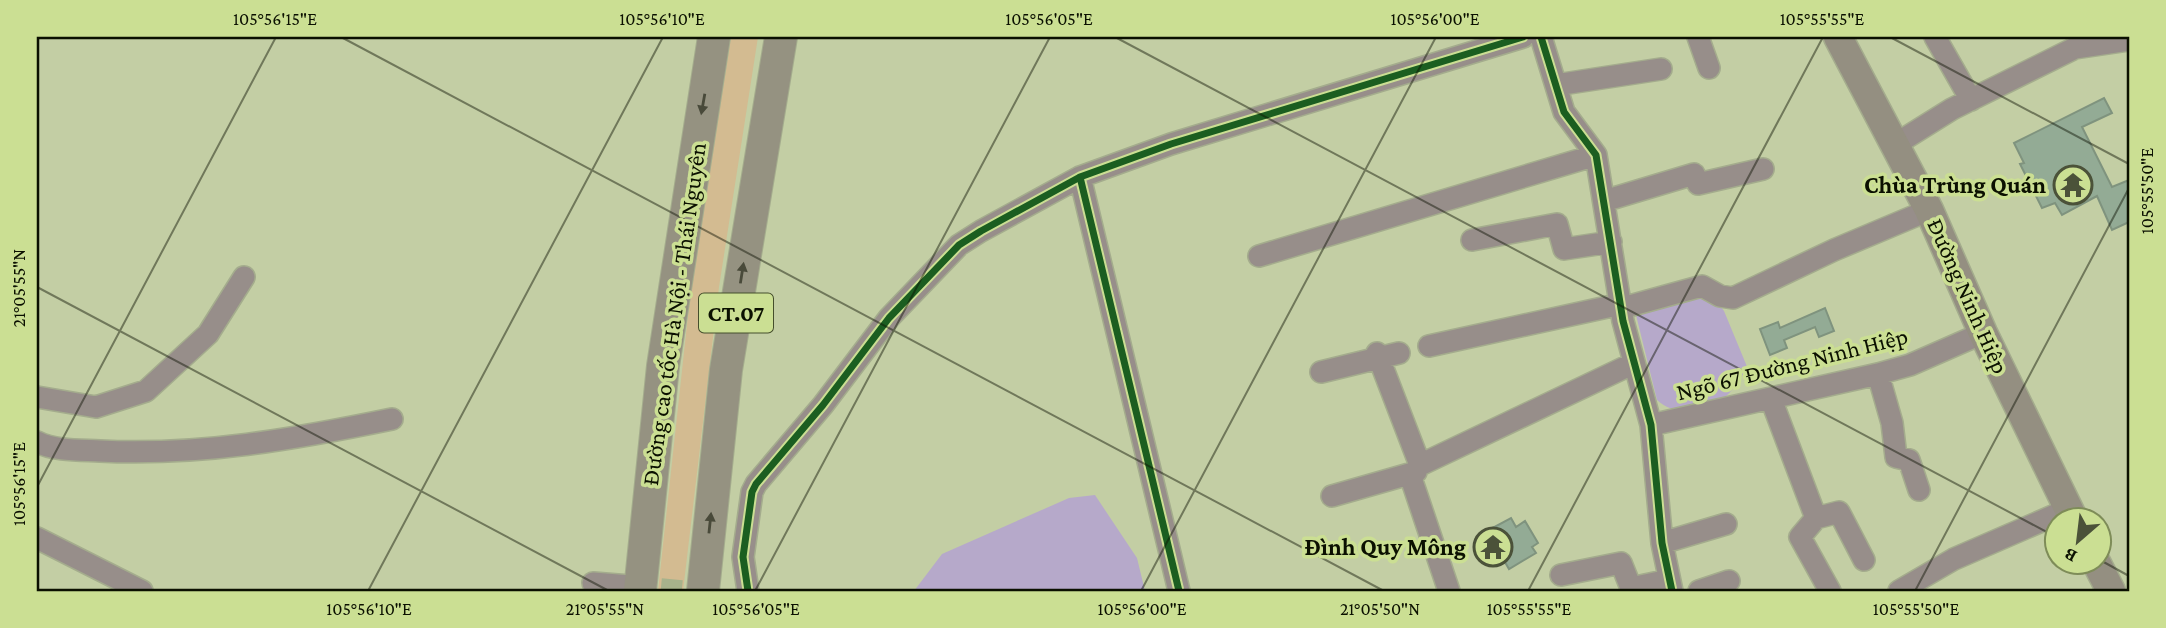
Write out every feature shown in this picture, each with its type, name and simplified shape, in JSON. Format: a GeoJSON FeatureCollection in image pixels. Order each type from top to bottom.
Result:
{"type":"FeatureCollection","features":[{"type":"Feature","properties":{"kind":"highway","name":"Đường cao tốc Hà Nội - Thái Nguyên"},"geometry":{"type":"LineString","coordinates":[[635,589],[663,366],[714,37]]}},
{"type":"Feature","properties":{"kind":"highway","name":"CT.07"},"geometry":{"type":"LineString","coordinates":[[703,591],[726,370],[781,37]]}},
{"type":"Feature","properties":{"kind":"main road","name":"Đường Ninh Hiệp"},"geometry":{"type":"LineString","coordinates":[[1838,37],[1929,210],[1983,333],[2068,505]]}},
{"type":"Feature","properties":{"kind":"street"},"geometry":{"type":"LineString","coordinates":[[748,591],[743,557],[752,492],[823,405],[861,351],[959,244],[1080,177],[1171,144],[1523,37]]}},
{"type":"Feature","properties":{"kind":"street"},"geometry":{"type":"LineString","coordinates":[[1541,37],[1564,112],[1596,155],[1622,306],[1651,425],[1662,543],[1671,586],[1631,588],[1621,563],[1561,575]]}},
{"type":"Feature","properties":{"kind":"street"},"geometry":{"type":"LineString","coordinates":[[1698,37],[1709,68]]}},
{"type":"Feature","properties":{"kind":"street"},"geometry":{"type":"LineString","coordinates":[[1935,37],[1971,100]]}},
{"type":"Feature","properties":{"kind":"street"},"geometry":{"type":"LineString","coordinates":[[1896,144],[1971,100],[2075,48],[2129,40]]}},
{"type":"Feature","properties":{"kind":"street"},"geometry":{"type":"LineString","coordinates":[[1556,85],[1661,69]]}},
{"type":"Feature","properties":{"kind":"street"},"geometry":{"type":"LineString","coordinates":[[1259,256],[1596,155]]}},
{"type":"Feature","properties":{"kind":"street"},"geometry":{"type":"LineString","coordinates":[[1604,201],[1694,174],[1698,184],[1763,169]]}},
{"type":"Feature","properties":{"kind":"street"},"geometry":{"type":"LineString","coordinates":[[1080,177],[1179,591]]}},
{"type":"Feature","properties":{"kind":"street"},"geometry":{"type":"LineString","coordinates":[[1429,346],[1622,306],[1702,286],[1720,296],[1733,298],[1833,250],[1929,210]]}},
{"type":"Feature","properties":{"kind":"street"},"geometry":{"type":"LineString","coordinates":[[1472,240],[1558,224],[1564,249],[1611,242]]}},
{"type":"Feature","properties":{"kind":"street"},"geometry":{"type":"LineString","coordinates":[[37,397],[96,407],[146,391],[208,334],[244,277]]}},
{"type":"Feature","properties":{"kind":"street","name":"Ngõ 67 Đường Ninh Hiệp"},"geometry":{"type":"LineString","coordinates":[[1651,425],[1878,374],[1910,365],[1983,333]]}},
{"type":"Feature","properties":{"kind":"street"},"geometry":{"type":"LineString","coordinates":[[1321,372],[1386,355],[1418,469]]}},
{"type":"Feature","properties":{"kind":"street"},"geometry":{"type":"LineString","coordinates":[[1332,496],[1418,469],[1634,363]]}},
{"type":"Feature","properties":{"kind":"street"},"geometry":{"type":"LineString","coordinates":[[1878,374],[1892,423],[1896,457],[1909,460],[1919,490]]}},
{"type":"Feature","properties":{"kind":"street"},"geometry":{"type":"LineString","coordinates":[[1771,399],[1816,518]]}},
{"type":"Feature","properties":{"kind":"street"},"geometry":{"type":"LineString","coordinates":[[37,442],[73,450],[186,453],[263,444],[392,419]]}},
{"type":"Feature","properties":{"kind":"street"},"geometry":{"type":"LineString","coordinates":[[1418,469],[1411,478],[1449,591]]}},
{"type":"Feature","properties":{"kind":"street"},"geometry":{"type":"LineString","coordinates":[[1830,591],[1800,537],[1816,518],[1839,513],[1864,560]]}},
{"type":"Feature","properties":{"kind":"street"},"geometry":{"type":"LineString","coordinates":[[1662,543],[1727,524]]}},
{"type":"Feature","properties":{"kind":"street"},"geometry":{"type":"LineString","coordinates":[[1901,591],[1954,559],[2044,525]]}},
{"type":"Feature","properties":{"kind":"street"},"geometry":{"type":"LineString","coordinates":[[37,538],[142,591]]}},
{"type":"Feature","properties":{"kind":"street"},"geometry":{"type":"LineString","coordinates":[[1699,591],[1729,581]]}},
{"type":"Feature","properties":{"kind":"street"},"geometry":{"type":"LineString","coordinates":[[593,583],[635,589]]}},
{"type":"Feature","properties":{"kind":"shaded area"},"geometry":{"type":"Polygon","coordinates":[[[731,37],[758,37],[719,287],[683,591],[658,591],[691,288],[731,37]]]}},
{"type":"Feature","properties":{"kind":"shaded area"},"geometry":{"type":"Polygon","coordinates":[[[1711,293],[1724,311],[1748,369],[1730,393],[1716,404],[1698,410],[1672,409],[1657,400],[1635,311],[1711,293]]]}},
{"type":"Feature","properties":{"kind":"shaded area"},"geometry":{"type":"Polygon","coordinates":[[[1095,495],[1137,558],[1145,591],[914,591],[942,554],[1069,498],[1095,495]]]}},
{"type":"Feature","properties":{"kind":"building"},"geometry":{"type":"Polygon","coordinates":[[[2104,98],[2112,113],[2082,127],[2112,187],[2129,180],[2129,222],[2112,230],[2097,196],[2062,215],[2055,203],[2042,208],[2020,164],[2024,163],[2014,143],[2104,98]]]}},
{"type":"Feature","properties":{"kind":"building"},"geometry":{"type":"Polygon","coordinates":[[[1825,308],[1834,331],[1819,337],[1815,327],[1784,340],[1787,348],[1770,355],[1760,329],[1778,322],[1780,328],[1825,308]]]}},
{"type":"Feature","properties":{"kind":"building"},"geometry":{"type":"Polygon","coordinates":[[[1511,518],[1516,527],[1525,521],[1538,543],[1532,547],[1536,553],[1509,569],[1487,531],[1511,518]]]}},
{"type":"Feature","properties":{"kind":"tunnel"},"geometry":{"type":"LineString","coordinates":[[630,586],[685,591]]}},
{"type":"Feature","properties":{"kind":"cycle path"},"geometry":{"type":"LineString","coordinates":[[748,591],[743,557],[752,492],[756,484],[823,405],[889,318],[959,245],[1080,177],[1171,144],[1523,37]]}},
{"type":"Feature","properties":{"kind":"cycle path"},"geometry":{"type":"LineString","coordinates":[[1541,37],[1564,112],[1596,155],[1623,321],[1651,425],[1662,543],[1672,591]]}},
{"type":"Feature","properties":{"kind":"cycle path"},"geometry":{"type":"LineString","coordinates":[[1080,177],[1179,591]]}},
{"type":"Feature","properties":{"kind":"place","name":"Chùa Trùng Quán"},"geometry":{"type":"Point","coordinates":[2073,185]}},
{"type":"Feature","properties":{"kind":"place","name":"Đình Quy Mông"},"geometry":{"type":"Point","coordinates":[1493,547]}}]}
